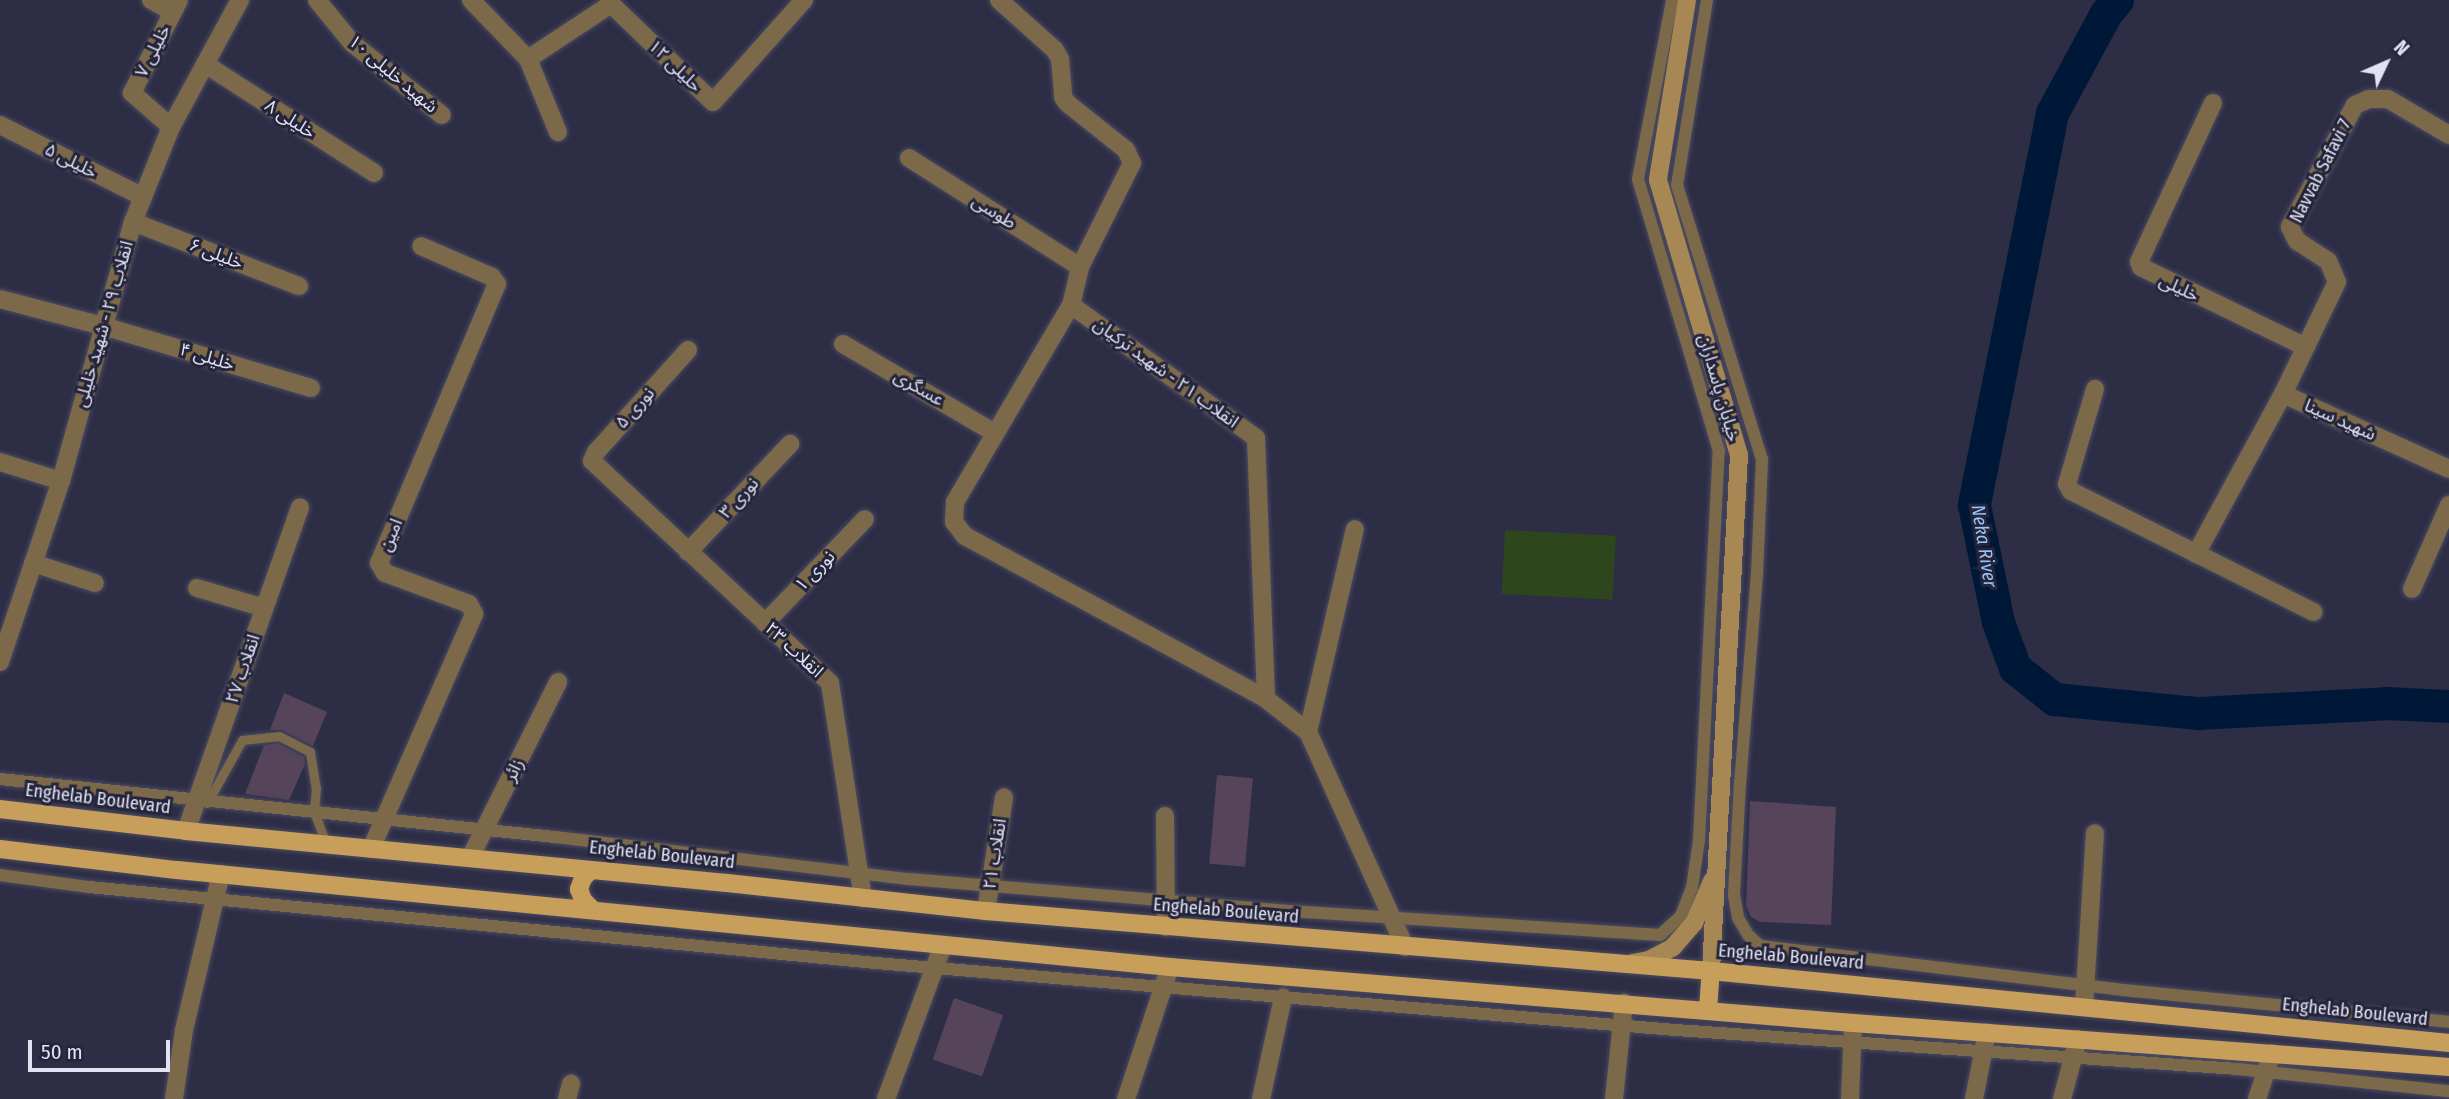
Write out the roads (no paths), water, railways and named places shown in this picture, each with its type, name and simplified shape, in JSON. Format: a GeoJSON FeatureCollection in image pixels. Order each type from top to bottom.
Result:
{"type":"FeatureCollection","features":[{"type":"Feature","properties":{"kind":"main road","name":"خیابان پاسداران"},"geometry":{"type":"LineString","coordinates":[[1688,0],[1658,180],[1739,455],[1711,971]]}},
{"type":"Feature","properties":{"kind":"main road","name":"Enghelab Boulevard"},"geometry":{"type":"LineString","coordinates":[[0,809],[186,831],[986,911],[1711,971],[2449,1043]]}},
{"type":"Feature","properties":{"kind":"main road"},"geometry":{"type":"LineString","coordinates":[[0,849],[221,874],[591,908],[1170,967],[1853,1023],[2449,1066]]}},
{"type":"Feature","properties":{"kind":"main road"},"geometry":{"type":"LineString","coordinates":[[1626,964],[1661,955],[1688,931],[1717,868]]}},
{"type":"Feature","properties":{"kind":"main road"},"geometry":{"type":"LineString","coordinates":[[591,870],[583,878],[579,889],[583,900],[591,908]]}},
{"type":"Feature","properties":{"kind":"main road"},"geometry":{"type":"LineString","coordinates":[[1708,1010],[1711,971]]}},
{"type":"Feature","properties":{"kind":"street"},"geometry":{"type":"LineString","coordinates":[[151,0],[176,6]]}},
{"type":"Feature","properties":{"kind":"street","name":"انقلاب ۲۹ - شهید خلیلی"},"geometry":{"type":"LineString","coordinates":[[0,662],[61,481],[133,222],[171,127],[240,0]]}},
{"type":"Feature","properties":{"kind":"street","name":"شهید خلیلی ۱۰"},"geometry":{"type":"LineString","coordinates":[[317,0],[352,43],[442,115]]}},
{"type":"Feature","properties":{"kind":"street"},"geometry":{"type":"LineString","coordinates":[[471,0],[528,58],[558,132]]}},
{"type":"Feature","properties":{"kind":"street","name":"حلیلی ۱۲"},"geometry":{"type":"LineString","coordinates":[[528,58],[611,4],[713,102],[804,0]]}},
{"type":"Feature","properties":{"kind":"street"},"geometry":{"type":"LineString","coordinates":[[999,0],[1055,50],[1060,59],[1063,97],[1067,103],[1130,154],[1132,163],[1080,267],[1070,305],[955,502],[954,522],[965,536],[1266,699],[1308,732],[1405,947]]}},
{"type":"Feature","properties":{"kind":"street"},"geometry":{"type":"LineString","coordinates":[[0,779],[990,886],[1393,918],[1660,935],[1681,916],[1692,888],[1699,840],[1719,451],[1639,179],[1672,0]]}},
{"type":"Feature","properties":{"kind":"street"},"geometry":{"type":"LineString","coordinates":[[1707,0],[1677,185],[1762,459],[1757,573],[1734,895],[1738,918],[1749,936],[1760,946],[2085,985],[2449,1022]]}},
{"type":"Feature","properties":{"kind":"street","name":"خلیلی ۷"},"geometry":{"type":"LineString","coordinates":[[171,127],[132,93],[176,6]]}},
{"type":"Feature","properties":{"kind":"street","name":"خلیلی ۸"},"geometry":{"type":"LineString","coordinates":[[205,64],[374,173]]}},
{"type":"Feature","properties":{"kind":"street","name":"Navvab Safavi 7"},"geometry":{"type":"LineString","coordinates":[[2283,394],[2337,282],[2328,261],[2297,242],[2290,227],[2355,105],[2369,99],[2388,99],[2449,135]]}},
{"type":"Feature","properties":{"kind":"street","name":"خلیلی"},"geometry":{"type":"LineString","coordinates":[[2213,103],[2139,262],[2141,267],[2306,347]]}},
{"type":"Feature","properties":{"kind":"street","name":"خلیلی ۵"},"geometry":{"type":"LineString","coordinates":[[0,125],[143,197]]}},
{"type":"Feature","properties":{"kind":"street","name":"طوسی"},"geometry":{"type":"LineString","coordinates":[[909,158],[1080,267]]}},
{"type":"Feature","properties":{"kind":"street","name":"خلیلی ۶"},"geometry":{"type":"LineString","coordinates":[[133,222],[299,286]]}},
{"type":"Feature","properties":{"kind":"street","name":"امین"},"geometry":{"type":"LineString","coordinates":[[371,849],[474,614],[469,604],[385,573],[379,563],[497,284],[492,277],[421,246]]}},
{"type":"Feature","properties":{"kind":"street","name":"خلیلی ۴"},"geometry":{"type":"LineString","coordinates":[[0,299],[103,326],[311,388]]}},
{"type":"Feature","properties":{"kind":"street","name":"انقلاب ۲۱ - شهید ترکیان"},"geometry":{"type":"LineString","coordinates":[[1070,305],[1256,438],[1266,699]]}},
{"type":"Feature","properties":{"kind":"street","name":"عسگری"},"geometry":{"type":"LineString","coordinates":[[843,344],[995,433]]}},
{"type":"Feature","properties":{"kind":"street","name":"نوری ۵"},"geometry":{"type":"LineString","coordinates":[[599,468],[592,461],[596,452],[688,350]]}},
{"type":"Feature","properties":{"kind":"street"},"geometry":{"type":"LineString","coordinates":[[2095,389],[2067,484],[2071,491],[2314,612]]}},
{"type":"Feature","properties":{"kind":"street","name":"شهید سینا"},"geometry":{"type":"LineString","coordinates":[[2196,555],[2283,394],[2449,468]]}},
{"type":"Feature","properties":{"kind":"street","name":"نوری ۳"},"geometry":{"type":"LineString","coordinates":[[688,552],[790,444]]}},
{"type":"Feature","properties":{"kind":"street"},"geometry":{"type":"LineString","coordinates":[[0,462],[61,481]]}},
{"type":"Feature","properties":{"kind":"street","name":"انقلاب ۲۳"},"geometry":{"type":"LineString","coordinates":[[599,468],[830,683],[863,898]]}},
{"type":"Feature","properties":{"kind":"street"},"geometry":{"type":"LineString","coordinates":[[2412,589],[2449,505]]}},
{"type":"Feature","properties":{"kind":"street","name":"انقلاب ۲۷"},"geometry":{"type":"LineString","coordinates":[[186,831],[203,800],[264,608],[300,508]]}},
{"type":"Feature","properties":{"kind":"street","name":"نوری ۱"},"geometry":{"type":"LineString","coordinates":[[765,623],[865,519]]}},
{"type":"Feature","properties":{"kind":"street"},"geometry":{"type":"LineString","coordinates":[[1308,732],[1355,529]]}},
{"type":"Feature","properties":{"kind":"street"},"geometry":{"type":"LineString","coordinates":[[33,563],[95,583]]}},
{"type":"Feature","properties":{"kind":"street"},"geometry":{"type":"LineString","coordinates":[[197,588],[264,608]]}},
{"type":"Feature","properties":{"kind":"street","name":"زائر"},"geometry":{"type":"LineString","coordinates":[[470,858],[558,682]]}},
{"type":"Feature","properties":{"kind":"street","name":"انقلاب ۲۱"},"geometry":{"type":"LineString","coordinates":[[986,911],[1004,797]]}},
{"type":"Feature","properties":{"kind":"street"},"geometry":{"type":"LineString","coordinates":[[1165,816],[1166,927]]}},
{"type":"Feature","properties":{"kind":"street"},"geometry":{"type":"LineString","coordinates":[[2084,1007],[2095,833]]}},
{"type":"Feature","properties":{"kind":"street"},"geometry":{"type":"LineString","coordinates":[[174,1099],[184,1030],[221,874]]}},
{"type":"Feature","properties":{"kind":"street"},"geometry":{"type":"LineString","coordinates":[[0,875],[215,900],[935,968],[1852,1042],[2266,1072],[2449,1091]]}},
{"type":"Feature","properties":{"kind":"street"},"geometry":{"type":"LineString","coordinates":[[886,1099],[943,945]]}},
{"type":"Feature","properties":{"kind":"street"},"geometry":{"type":"LineString","coordinates":[[1126,1099],[1170,967]]}},
{"type":"Feature","properties":{"kind":"street"},"geometry":{"type":"LineString","coordinates":[[1261,1099],[1283,997]]}},
{"type":"Feature","properties":{"kind":"street"},"geometry":{"type":"LineString","coordinates":[[1614,1099],[1624,1003]]}},
{"type":"Feature","properties":{"kind":"street"},"geometry":{"type":"LineString","coordinates":[[1850,1099],[1853,1023]]}},
{"type":"Feature","properties":{"kind":"street"},"geometry":{"type":"LineString","coordinates":[[1974,1099],[1987,1032]]}},
{"type":"Feature","properties":{"kind":"street"},"geometry":{"type":"LineString","coordinates":[[2062,1099],[2078,1039]]}},
{"type":"Feature","properties":{"kind":"street"},"geometry":{"type":"LineString","coordinates":[[2257,1099],[2272,1054]]}},
{"type":"Feature","properties":{"kind":"lane"},"geometry":{"type":"LineString","coordinates":[[203,800],[242,740],[279,736],[310,752],[316,788],[314,812],[326,844]]}},
{"type":"Feature","properties":{"kind":"waterway","name":"Neka River"},"geometry":{"type":"LineString","coordinates":[[2117,0],[2106,13],[2052,113],[1974,505],[1998,622],[2015,668],[2054,699],[2198,713],[2386,703],[2449,706]]}}]}
